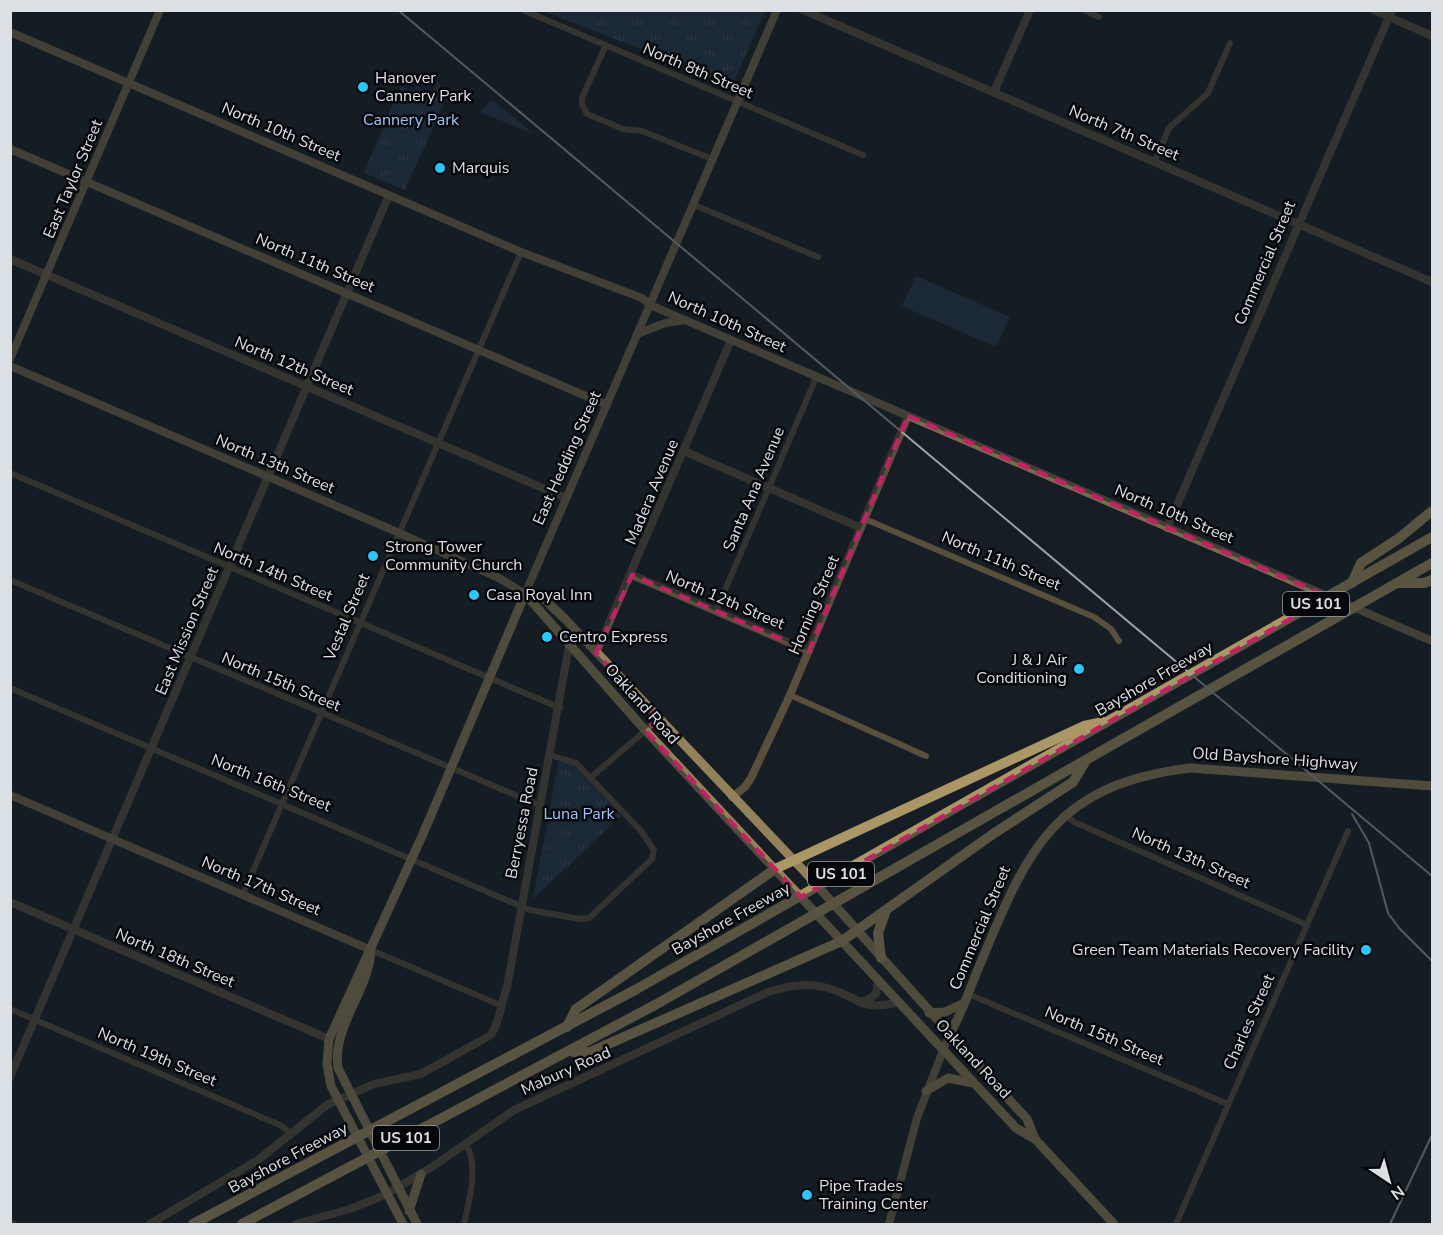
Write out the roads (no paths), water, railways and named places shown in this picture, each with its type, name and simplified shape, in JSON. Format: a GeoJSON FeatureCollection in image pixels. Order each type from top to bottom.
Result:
{"type":"FeatureCollection","features":[{"type":"Feature","properties":{"kind":"highway"},"geometry":{"type":"LineString","coordinates":[[1352,584],[1361,563],[1405,534],[1432,511]]}},
{"type":"Feature","properties":{"kind":"highway","name":"Bayshore Freeway"},"geometry":{"type":"LineString","coordinates":[[193,1224],[567,1027],[1114,720],[1432,537]]}},
{"type":"Feature","properties":{"kind":"highway","name":"US 101"},"geometry":{"type":"LineString","coordinates":[[242,1224],[570,1052],[1432,563]]}},
{"type":"Feature","properties":{"kind":"highway"},"geometry":{"type":"LineString","coordinates":[[1397,583],[1424,583],[1432,580]]}},
{"type":"Feature","properties":{"kind":"highway"},"geometry":{"type":"LineString","coordinates":[[567,1027],[576,1009],[775,869],[1084,726],[1114,720]]}},
{"type":"Feature","properties":{"kind":"highway"},"geometry":{"type":"LineString","coordinates":[[570,1052],[590,1052],[839,938],[886,910],[1073,782],[1086,761]]}},
{"type":"Feature","properties":{"kind":"highway"},"geometry":{"type":"LineString","coordinates":[[881,958],[878,933],[886,910]]}},
{"type":"Feature","properties":{"kind":"main road","name":"East Taylor Street"},"geometry":{"type":"LineString","coordinates":[[10,359],[160,10]]}},
{"type":"Feature","properties":{"kind":"main road","name":"East Hedding Street"},"geometry":{"type":"LineString","coordinates":[[387,1194],[338,1100],[327,1071],[329,1039],[363,959],[371,950],[451,769],[777,10]]}},
{"type":"Feature","properties":{"kind":"main road","name":"North 10th Street"},"geometry":{"type":"LineString","coordinates":[[10,32],[521,252],[633,294],[650,305],[816,378],[1432,641]]}},
{"type":"Feature","properties":{"kind":"main road","name":"North 11th Street"},"geometry":{"type":"LineString","coordinates":[[10,149],[607,405]]}},
{"type":"Feature","properties":{"kind":"main road"},"geometry":{"type":"LineString","coordinates":[[637,334],[665,323],[685,320]]}},
{"type":"Feature","properties":{"kind":"main road","name":"North 13th Street"},"geometry":{"type":"LineString","coordinates":[[10,366],[398,532],[499,579],[525,594]]}},
{"type":"Feature","properties":{"kind":"main road","name":"Oakland Road"},"geometry":{"type":"LineString","coordinates":[[525,594],[645,730],[878,981],[1016,1128],[1035,1139],[1114,1224]]}},
{"type":"Feature","properties":{"kind":"main road","name":"Oakland Road"},"geometry":{"type":"LineString","coordinates":[[525,594],[540,595],[805,872],[928,1013],[1027,1119],[1035,1139]]}},
{"type":"Feature","properties":{"kind":"main road","name":"Old Bayshore Highway"},"geometry":{"type":"LineString","coordinates":[[1033,850],[1066,815],[1109,787],[1152,772],[1190,768],[1432,786]]}},
{"type":"Feature","properties":{"kind":"main road","name":"North 17th Street"},"geometry":{"type":"LineString","coordinates":[[10,795],[371,950]]}},
{"type":"Feature","properties":{"kind":"main road","name":"Commercial Street"},"geometry":{"type":"LineString","coordinates":[[889,1224],[926,1091],[1013,887],[1033,850]]}},
{"type":"Feature","properties":{"kind":"main road","name":"East Hedding Street"},"geometry":{"type":"LineString","coordinates":[[371,950],[371,965],[338,1045],[338,1068],[349,1095],[398,1188]]}},
{"type":"Feature","properties":{"kind":"main road"},"geometry":{"type":"LineString","coordinates":[[928,1013],[945,1012],[964,1003]]}},
{"type":"Feature","properties":{"kind":"main road"},"geometry":{"type":"LineString","coordinates":[[926,1091],[948,1078],[975,1083]]}},
{"type":"Feature","properties":{"kind":"main road"},"geometry":{"type":"LineString","coordinates":[[410,1211],[421,1174]]}},
{"type":"Feature","properties":{"kind":"main road"},"geometry":{"type":"LineString","coordinates":[[398,1188],[417,1224]]}},
{"type":"Feature","properties":{"kind":"main road"},"geometry":{"type":"LineString","coordinates":[[387,1194],[402,1224]]}},
{"type":"Feature","properties":{"kind":"street","name":"North 8th Street"},"geometry":{"type":"LineString","coordinates":[[523,10],[605,47],[863,155]]}},
{"type":"Feature","properties":{"kind":"street","name":"North 7th Street"},"geometry":{"type":"LineString","coordinates":[[804,10],[1432,282]]}},
{"type":"Feature","properties":{"kind":"street"},"geometry":{"type":"LineString","coordinates":[[994,92],[1030,10]]}},
{"type":"Feature","properties":{"kind":"street"},"geometry":{"type":"LineString","coordinates":[[1084,10],[1100,17]]}},
{"type":"Feature","properties":{"kind":"street"},"geometry":{"type":"LineString","coordinates":[[1374,10],[1390,14],[1432,36]]}},
{"type":"Feature","properties":{"kind":"street","name":"Commercial Street"},"geometry":{"type":"LineString","coordinates":[[1167,528],[1390,14]]}},
{"type":"Feature","properties":{"kind":"street"},"geometry":{"type":"LineString","coordinates":[[1155,161],[1169,128],[1208,93],[1230,43]]}},
{"type":"Feature","properties":{"kind":"street"},"geometry":{"type":"LineString","coordinates":[[605,47],[582,99],[587,114],[623,129],[642,131],[712,159]]}},
{"type":"Feature","properties":{"kind":"street","name":"East Mission Street"},"geometry":{"type":"LineString","coordinates":[[10,1077],[389,195]]}},
{"type":"Feature","properties":{"kind":"street"},"geometry":{"type":"LineString","coordinates":[[692,204],[818,257]]}},
{"type":"Feature","properties":{"kind":"street","name":"Vestal Street"},"geometry":{"type":"LineString","coordinates":[[243,894],[436,443],[521,252]]}},
{"type":"Feature","properties":{"kind":"street","name":"North 12th Street"},"geometry":{"type":"LineString","coordinates":[[10,259],[566,498]]}},
{"type":"Feature","properties":{"kind":"street","name":"Madera Avenue"},"geometry":{"type":"LineString","coordinates":[[596,653],[731,340]]}},
{"type":"Feature","properties":{"kind":"street","name":"Santa Ana Avenue"},"geometry":{"type":"LineString","coordinates":[[716,611],[816,378]]}},
{"type":"Feature","properties":{"kind":"street","name":"Horning Street"},"geometry":{"type":"LineString","coordinates":[[732,797],[746,787],[790,695],[908,417]]}},
{"type":"Feature","properties":{"kind":"street"},"geometry":{"type":"LineString","coordinates":[[684,451],[861,528]]}},
{"type":"Feature","properties":{"kind":"street","name":"North 14th Street"},"geometry":{"type":"LineString","coordinates":[[10,473],[560,708]]}},
{"type":"Feature","properties":{"kind":"street","name":"North 11th Street"},"geometry":{"type":"LineString","coordinates":[[865,519],[1094,617],[1111,629],[1119,641]]}},
{"type":"Feature","properties":{"kind":"street","name":"North 12th Street"},"geometry":{"type":"LineString","coordinates":[[632,574],[809,651]]}},
{"type":"Feature","properties":{"kind":"street","name":"North 15th Street"},"geometry":{"type":"LineString","coordinates":[[10,580],[540,806]]}},
{"type":"Feature","properties":{"kind":"street","name":"Berryessa Road"},"geometry":{"type":"LineString","coordinates":[[150,1224],[258,1160],[313,1114],[338,1100],[374,1084],[421,1074],[491,1035],[498,1025],[500,1005],[507,987],[560,708],[569,646]]}},
{"type":"Feature","properties":{"kind":"street","name":"North 16th Street"},"geometry":{"type":"LineString","coordinates":[[10,688],[521,906],[580,920],[589,918],[652,859],[653,845],[590,778]]}},
{"type":"Feature","properties":{"kind":"street"},"geometry":{"type":"LineString","coordinates":[[790,695],[926,756]]}},
{"type":"Feature","properties":{"kind":"street"},"geometry":{"type":"LineString","coordinates":[[550,755],[576,763],[590,778],[659,719]]}},
{"type":"Feature","properties":{"kind":"street","name":"North 13th Street"},"geometry":{"type":"LineString","coordinates":[[1066,815],[1074,822],[1307,925]]}},
{"type":"Feature","properties":{"kind":"street","name":"Charles Street"},"geometry":{"type":"LineString","coordinates":[[1176,1224],[1348,831]]}},
{"type":"Feature","properties":{"kind":"street","name":"North 18th Street"},"geometry":{"type":"LineString","coordinates":[[10,902],[329,1039]]}},
{"type":"Feature","properties":{"kind":"street","name":"North 17th Street"},"geometry":{"type":"LineString","coordinates":[[371,950],[500,1005]]}},
{"type":"Feature","properties":{"kind":"street"},"geometry":{"type":"LineString","coordinates":[[860,1002],[876,994],[878,981]]}},
{"type":"Feature","properties":{"kind":"street","name":"Mabury Road"},"geometry":{"type":"LineString","coordinates":[[296,1224],[350,1209],[387,1194],[532,1100],[637,1055],[768,992],[791,986],[812,985],[829,988],[871,1007],[899,1002]]}},
{"type":"Feature","properties":{"kind":"street","name":"North 15th Street"},"geometry":{"type":"LineString","coordinates":[[968,994],[1228,1104]]}},
{"type":"Feature","properties":{"kind":"street","name":"North 19th Street"},"geometry":{"type":"LineString","coordinates":[[10,1009],[282,1126],[290,1133]]}},
{"type":"Feature","properties":{"kind":"street"},"geometry":{"type":"LineString","coordinates":[[464,1224],[472,1169],[470,1150],[465,1143]]}},
{"type":"Feature","properties":{"kind":"railway"},"geometry":{"type":"LineString","coordinates":[[398,10],[1432,876]]}},
{"type":"Feature","properties":{"kind":"railway"},"geometry":{"type":"LineString","coordinates":[[1352,814],[1369,843],[1388,913],[1399,928],[1432,961]]}},
{"type":"Feature","properties":{"kind":"railway"},"geometry":{"type":"LineString","coordinates":[[1390,1224],[1432,1135]]}},
{"type":"Feature","properties":{"kind":"place","name":"Hanover Cannery Park"},"geometry":{"type":"Point","coordinates":[363,87]}},
{"type":"Feature","properties":{"kind":"place","name":"Marquis"},"geometry":{"type":"Point","coordinates":[440,168]}},
{"type":"Feature","properties":{"kind":"place","name":"Strong Tower Community Church"},"geometry":{"type":"Point","coordinates":[373,556]}},
{"type":"Feature","properties":{"kind":"place","name":"Casa Royal Inn"},"geometry":{"type":"Point","coordinates":[474,595]}},
{"type":"Feature","properties":{"kind":"place","name":"Centro Express"},"geometry":{"type":"Point","coordinates":[547,637]}},
{"type":"Feature","properties":{"kind":"place","name":"J & J Air Conditioning"},"geometry":{"type":"Point","coordinates":[1079,669]}},
{"type":"Feature","properties":{"kind":"place","name":"Green Team Materials Recovery Facility"},"geometry":{"type":"Point","coordinates":[1366,950]}},
{"type":"Feature","properties":{"kind":"place","name":"Pipe Trades Training Center"},"geometry":{"type":"Point","coordinates":[807,1195]}},
{"type":"Feature","properties":{"kind":"park label","name":"Cannery Park"},"geometry":{"type":"Point","coordinates":[411,120]}},
{"type":"Feature","properties":{"kind":"park label","name":"Luna Park"},"geometry":{"type":"Point","coordinates":[579,814]}}]}
